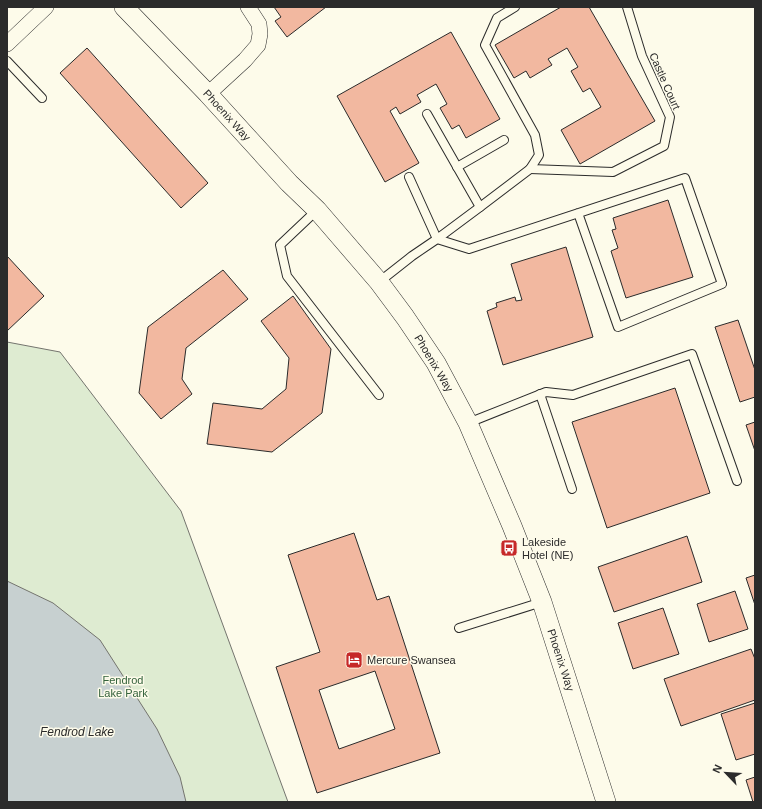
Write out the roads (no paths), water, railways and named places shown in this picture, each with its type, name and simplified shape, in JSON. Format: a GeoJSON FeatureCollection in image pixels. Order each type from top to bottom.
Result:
{"type":"FeatureCollection","features":[{"type":"Feature","properties":{"kind":"street"},"geometry":{"type":"LineString","coordinates":[[7,44],[46,7]]}},
{"type":"Feature","properties":{"kind":"street","name":"Phoenix Way"},"geometry":{"type":"LineString","coordinates":[[124,7],[317,210],[380,282],[436,363],[468,423],[509,519],[542,602],[606,802]]}},
{"type":"Feature","properties":{"kind":"street"},"geometry":{"type":"LineString","coordinates":[[208,94],[246,60],[258,45],[260,34],[259,24],[248,7]]}},
{"type":"Feature","properties":{"kind":"lane"},"geometry":{"type":"LineString","coordinates":[[380,282],[412,256],[480,208],[530,169],[539,154],[535,135],[485,46],[497,18],[516,7]]}},
{"type":"Feature","properties":{"kind":"lane","name":"Castle Court"},"geometry":{"type":"LineString","coordinates":[[530,169],[612,172],[664,146],[670,117],[642,56],[627,7]]}},
{"type":"Feature","properties":{"kind":"lane"},"geometry":{"type":"LineString","coordinates":[[7,61],[42,98]]}},
{"type":"Feature","properties":{"kind":"lane"},"geometry":{"type":"LineString","coordinates":[[427,114],[480,208]]}},
{"type":"Feature","properties":{"kind":"lane"},"geometry":{"type":"LineString","coordinates":[[456,167],[504,140]]}},
{"type":"Feature","properties":{"kind":"lane"},"geometry":{"type":"LineString","coordinates":[[410,177],[437,239],[469,249],[578,213],[685,178],[722,284],[618,327],[578,213]]}},
{"type":"Feature","properties":{"kind":"lane"},"geometry":{"type":"LineString","coordinates":[[317,210],[280,244],[287,276],[379,395]]}},
{"type":"Feature","properties":{"kind":"lane"},"geometry":{"type":"LineString","coordinates":[[468,423],[546,392],[573,396],[692,354],[737,481]]}},
{"type":"Feature","properties":{"kind":"lane"},"geometry":{"type":"LineString","coordinates":[[540,394],[572,489]]}},
{"type":"Feature","properties":{"kind":"lane"},"geometry":{"type":"LineString","coordinates":[[459,628],[542,602]]}},
{"type":"Feature","properties":{"kind":"water","name":"Fendrod Lake"},"geometry":{"type":"Polygon","coordinates":[[[7,581],[53,603],[100,640],[157,729],[180,777],[186,802],[7,802],[7,581]]]}},
{"type":"Feature","properties":{"kind":"place","name":"Lakeside Hotel (NE)"},"geometry":{"type":"Point","coordinates":[509,548]}},
{"type":"Feature","properties":{"kind":"place","name":"Mercure Swansea"},"geometry":{"type":"Point","coordinates":[354,660]}},
{"type":"Feature","properties":{"kind":"park label","name":"Fendrod Lake Park"},"geometry":{"type":"Point","coordinates":[123,686]}}]}
